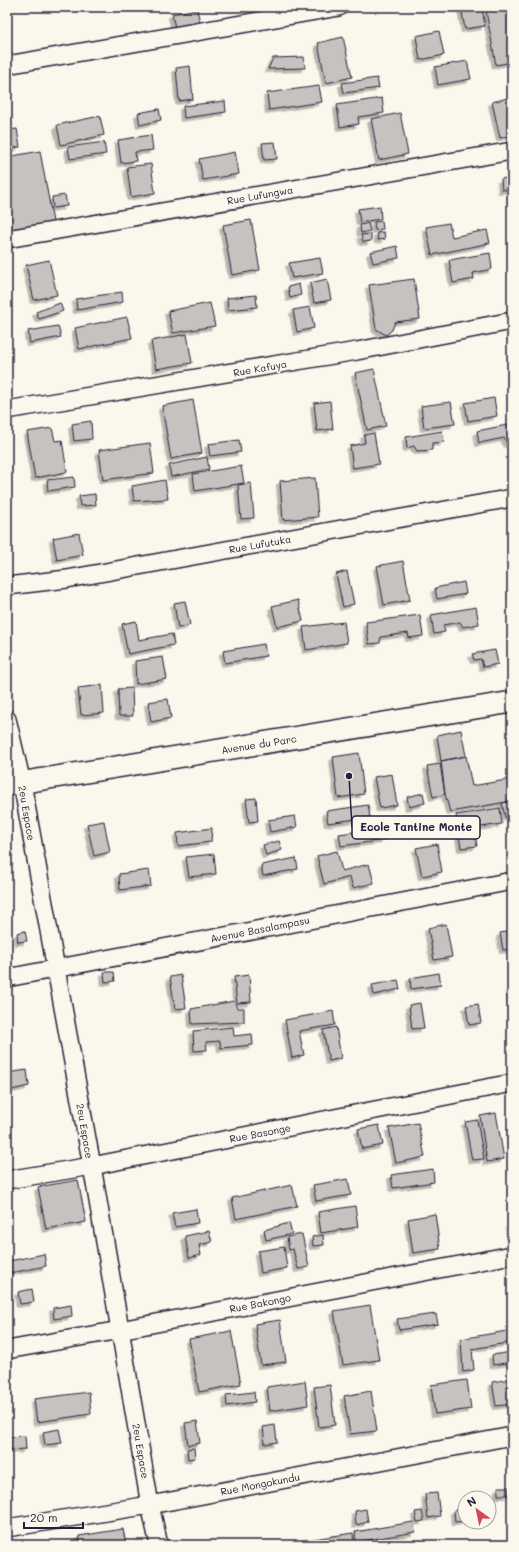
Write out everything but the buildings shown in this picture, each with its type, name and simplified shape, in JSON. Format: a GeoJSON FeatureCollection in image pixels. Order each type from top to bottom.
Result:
{"type":"FeatureCollection","features":[{"type":"Feature","properties":{"kind":"street"},"geometry":{"type":"LineString","coordinates":[[7,65],[339,7]]}},
{"type":"Feature","properties":{"kind":"street","name":"Rue Lufungwa"},"geometry":{"type":"LineString","coordinates":[[7,238],[512,151]]}},
{"type":"Feature","properties":{"kind":"street","name":"Rue Kafuya"},"geometry":{"type":"LineString","coordinates":[[7,410],[357,351],[512,321]]}},
{"type":"Feature","properties":{"kind":"street","name":"Rue Lufutuka"},"geometry":{"type":"LineString","coordinates":[[7,586],[67,579],[512,498]]}},
{"type":"Feature","properties":{"kind":"street","name":"Avenue du Parc"},"geometry":{"type":"LineString","coordinates":[[14,784],[512,702]]}},
{"type":"Feature","properties":{"kind":"street","name":"2eu Espace"},"geometry":{"type":"LineString","coordinates":[[7,719],[14,784],[56,969],[92,1166],[150,1505],[159,1545]]}},
{"type":"Feature","properties":{"kind":"street","name":"Avenue Basalampasu"},"geometry":{"type":"LineString","coordinates":[[7,978],[512,881]]}},
{"type":"Feature","properties":{"kind":"street","name":"Rue Basonge"},"geometry":{"type":"LineString","coordinates":[[7,1180],[92,1166],[512,1084]]}},
{"type":"Feature","properties":{"kind":"street","name":"Rue Bakongo"},"geometry":{"type":"LineString","coordinates":[[7,1350],[120,1330],[512,1255]]}},
{"type":"Feature","properties":{"kind":"street","name":"Rue Mongokundu"},"geometry":{"type":"LineString","coordinates":[[7,1528],[150,1505],[512,1436]]}},
{"type":"Feature","properties":{"kind":"place","name":"Ecole Tantine Monte"},"geometry":{"type":"Point","coordinates":[349,776]}}]}
